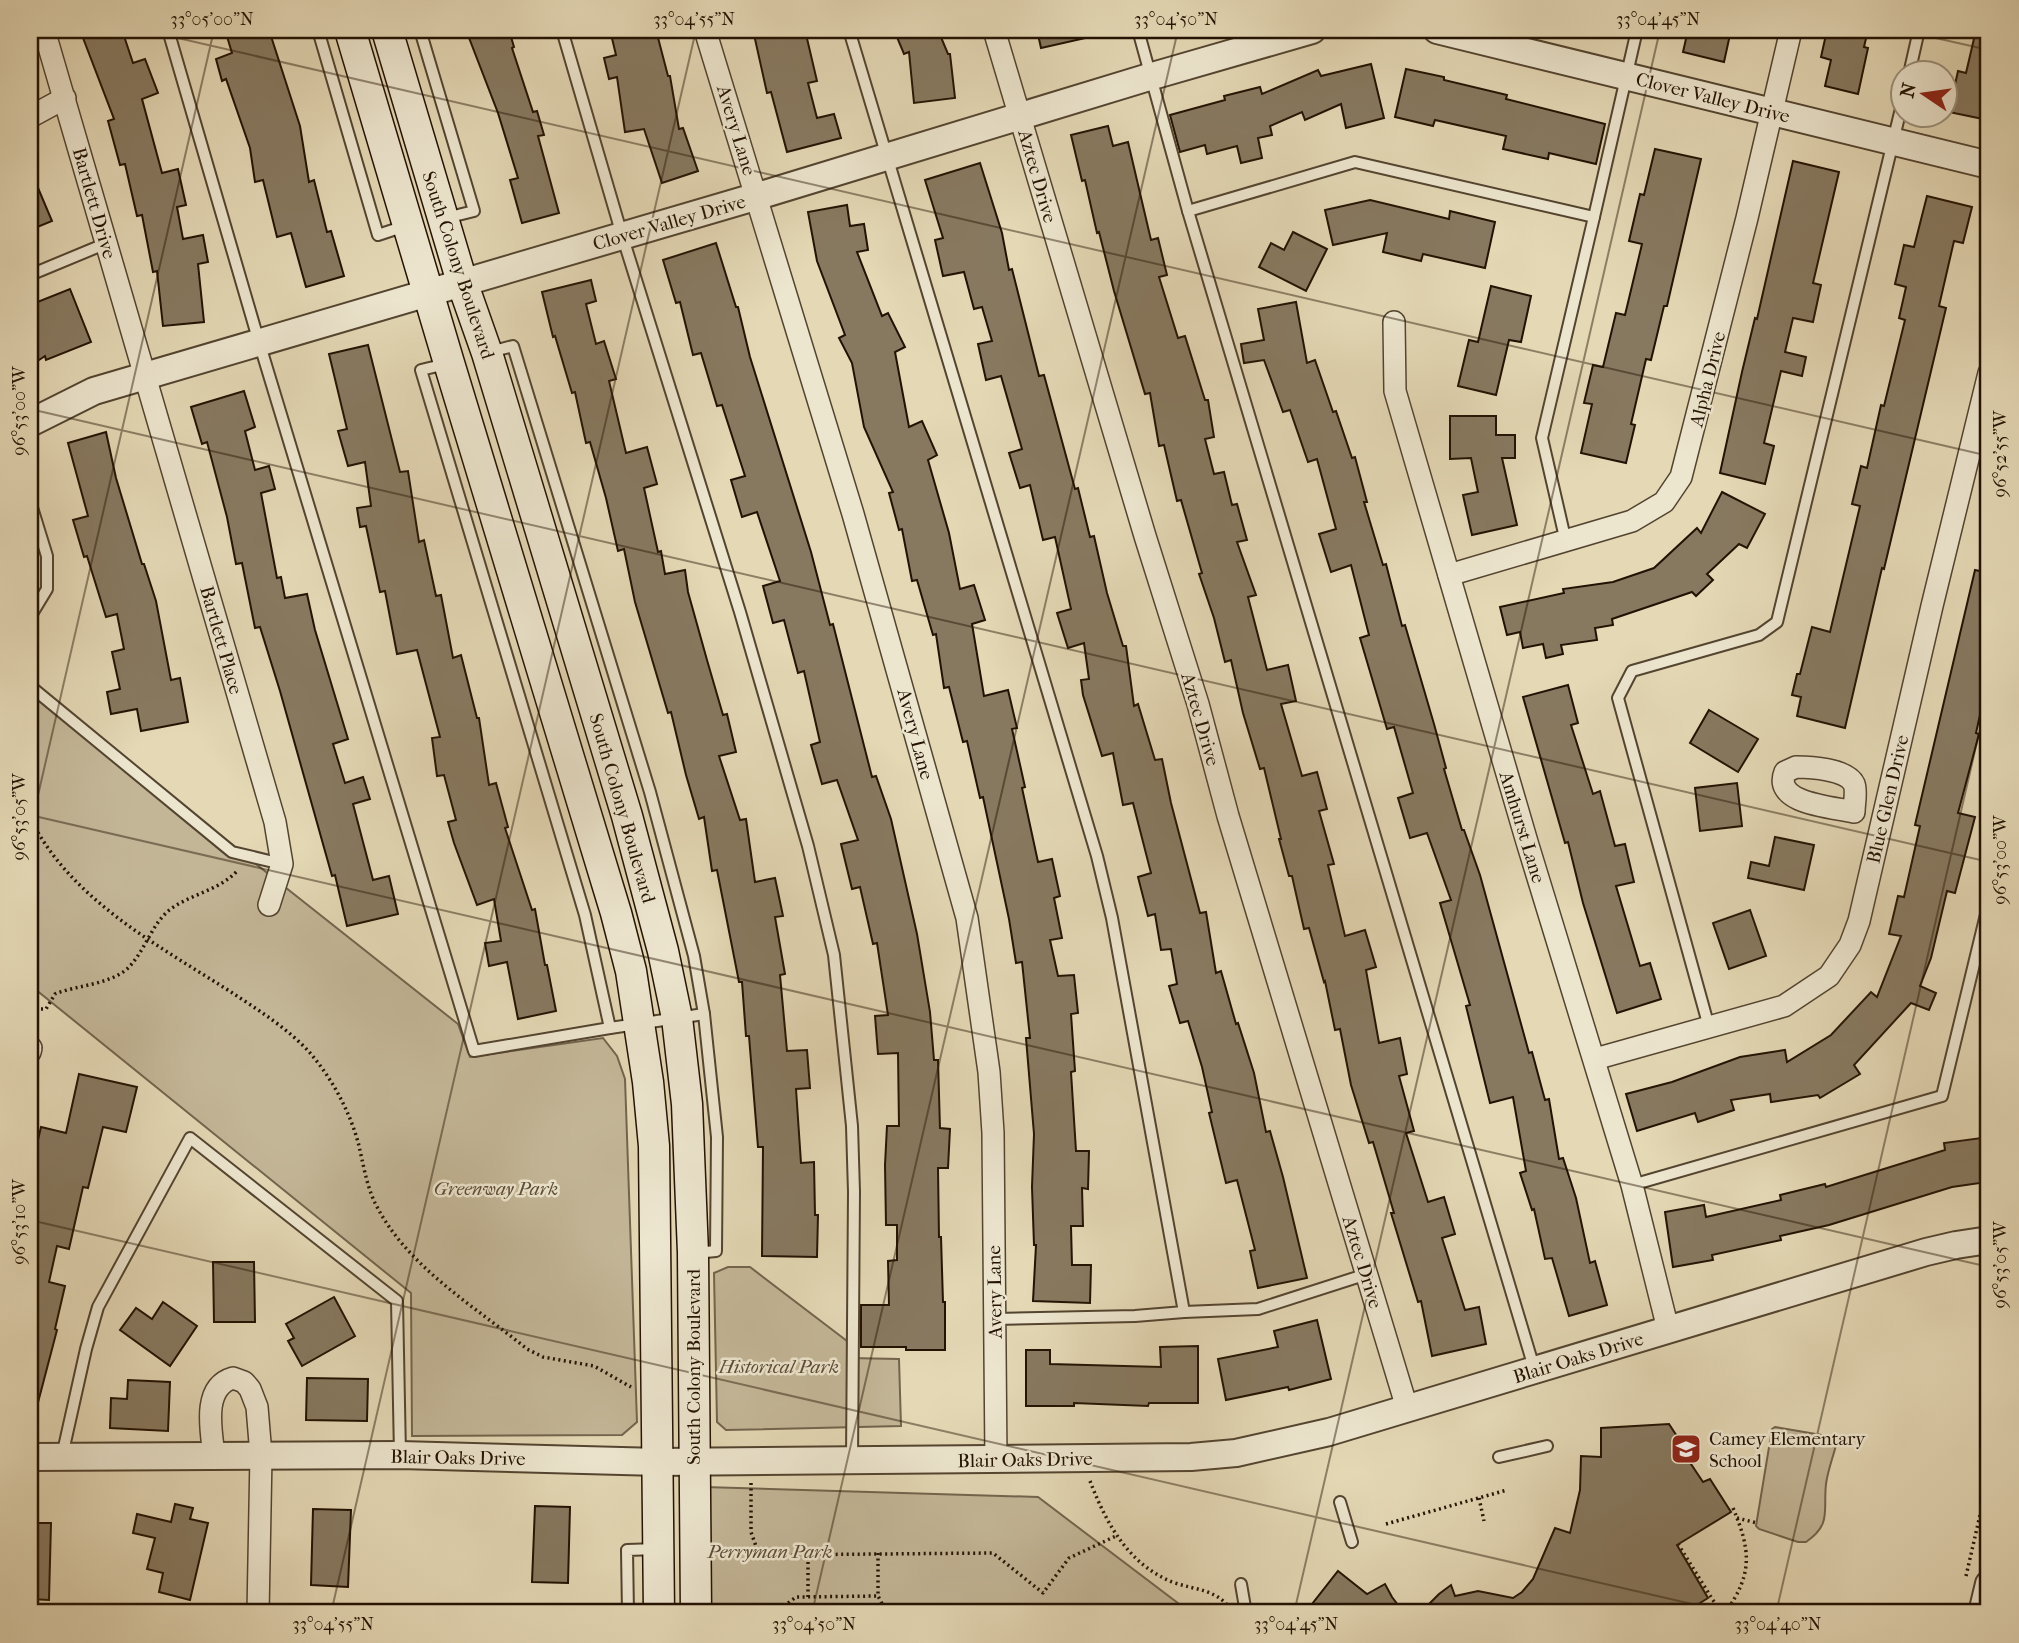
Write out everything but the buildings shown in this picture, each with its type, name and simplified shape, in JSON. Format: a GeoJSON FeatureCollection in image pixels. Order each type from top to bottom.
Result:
{"type":"FeatureCollection","features":[{"type":"Feature","properties":{"kind":"main road","name":"South Colony Boulevard"},"geometry":{"type":"LineString","coordinates":[[350,30],[616,913],[631,971],[648,1082],[654,1146],[659,1613]]}},
{"type":"Feature","properties":{"kind":"main road","name":"South Colony Boulevard"},"geometry":{"type":"LineString","coordinates":[[387,30],[627,816],[663,951],[691,1016],[687,1104],[692,1253],[696,1613]]}},
{"type":"Feature","properties":{"kind":"street","name":"Bartlett Drive"},"geometry":{"type":"LineString","coordinates":[[44,30],[146,376]]}},
{"type":"Feature","properties":{"kind":"street","name":"Avery Lane"},"geometry":{"type":"LineString","coordinates":[[705,30],[758,196],[853,514],[967,918],[989,1084],[992,1133],[996,1460]]}},
{"type":"Feature","properties":{"kind":"street","name":"Aztec Drive"},"geometry":{"type":"LineString","coordinates":[[994,30],[1407,1408]]}},
{"type":"Feature","properties":{"kind":"street","name":"Clover Valley Drive"},"geometry":{"type":"LineString","coordinates":[[30,423],[94,391],[758,196],[1149,76],[1270,35],[1312,30]]}},
{"type":"Feature","properties":{"kind":"street","name":"Clover Valley Drive"},"geometry":{"type":"LineString","coordinates":[[1437,30],[1492,36],[1626,76],[1989,165]]}},
{"type":"Feature","properties":{"kind":"street","name":"Alpha Drive"},"geometry":{"type":"LineString","coordinates":[[1449,575],[1632,521],[1664,502],[1681,477],[1721,324],[1791,30]]}},
{"type":"Feature","properties":{"kind":"street"},"geometry":{"type":"LineString","coordinates":[[30,117],[65,98]]}},
{"type":"Feature","properties":{"kind":"street","name":"Amhurst Lane"},"geometry":{"type":"LineString","coordinates":[[1394,322],[1395,391],[1523,829],[1632,1185],[1668,1329]]}},
{"type":"Feature","properties":{"kind":"street","name":"Blue Glen Drive"},"geometry":{"type":"LineString","coordinates":[[1595,1059],[1784,1006],[1829,976],[1850,945],[1859,921],[1931,606],[1989,373]]}},
{"type":"Feature","properties":{"kind":"street","name":"Bartlett Place"},"geometry":{"type":"LineString","coordinates":[[146,376],[275,822],[282,864],[270,905]]}},
{"type":"Feature","properties":{"kind":"street"},"geometry":{"type":"LineString","coordinates":[[1854,812],[1882,818]]}},
{"type":"Feature","properties":{"kind":"street","name":"Blair Oaks Drive"},"geometry":{"type":"LineString","coordinates":[[30,1457],[400,1455],[694,1462],[1191,1457],[1236,1453],[1284,1444],[1926,1252],[1989,1240]]}},
{"type":"Feature","properties":{"kind":"street"},"geometry":{"type":"LineString","coordinates":[[214,1455],[211,1408],[215,1390],[219,1384],[233,1378],[244,1382],[253,1395],[261,1455],[258,1613]]}},
{"type":"Feature","properties":{"kind":"street"},"geometry":{"type":"LineString","coordinates":[[1978,1580],[1982,1613]]}},
{"type":"Feature","properties":{"kind":"lane"},"geometry":{"type":"LineString","coordinates":[[168,30],[259,342],[474,1051],[691,1016]]}},
{"type":"Feature","properties":{"kind":"lane"},"geometry":{"type":"LineString","coordinates":[[318,30],[378,235],[408,225]]}},
{"type":"Feature","properties":{"kind":"lane"},"geometry":{"type":"LineString","coordinates":[[420,30],[474,211],[443,219]]}},
{"type":"Feature","properties":{"kind":"lane"},"geometry":{"type":"LineString","coordinates":[[562,30],[622,235],[744,625],[808,846],[834,955],[852,1126],[852,1461]]}},
{"type":"Feature","properties":{"kind":"lane"},"geometry":{"type":"LineString","coordinates":[[849,30],[1097,856],[1112,918],[1184,1312]]}},
{"type":"Feature","properties":{"kind":"lane"},"geometry":{"type":"LineString","coordinates":[[1138,30],[1188,211],[1535,1370]]}},
{"type":"Feature","properties":{"kind":"lane"},"geometry":{"type":"LineString","coordinates":[[1566,542],[1542,438],[1637,30]]}},
{"type":"Feature","properties":{"kind":"lane"},"geometry":{"type":"LineString","coordinates":[[1912,60],[1919,30]]}},
{"type":"Feature","properties":{"kind":"lane"},"geometry":{"type":"LineString","coordinates":[[1709,1027],[1618,698],[1632,671],[1759,635],[1777,622],[1895,130]]}},
{"type":"Feature","properties":{"kind":"lane"},"geometry":{"type":"LineString","coordinates":[[1188,211],[1355,162],[1594,217]]}},
{"type":"Feature","properties":{"kind":"lane"},"geometry":{"type":"LineString","coordinates":[[30,275],[107,243]]}},
{"type":"Feature","properties":{"kind":"lane"},"geometry":{"type":"LineString","coordinates":[[449,363],[421,370],[585,915],[610,1028]]}},
{"type":"Feature","properties":{"kind":"lane"},"geometry":{"type":"LineString","coordinates":[[30,501],[47,556],[47,589],[30,617]]}},
{"type":"Feature","properties":{"kind":"lane"},"geometry":{"type":"LineString","coordinates":[[30,686],[232,852],[282,864]]}},
{"type":"Feature","properties":{"kind":"lane"},"geometry":{"type":"LineString","coordinates":[[1632,1185],[1942,1096],[1989,902]]}},
{"type":"Feature","properties":{"kind":"lane"},"geometry":{"type":"LineString","coordinates":[[62,1456],[98,1307],[190,1138],[397,1301],[400,1455]]}},
{"type":"Feature","properties":{"kind":"lane"},"geometry":{"type":"LineString","coordinates":[[995,1319],[1135,1316],[1258,1309],[1367,1274]]}},
{"type":"Feature","properties":{"kind":"lane"},"geometry":{"type":"LineString","coordinates":[[1499,1457],[1547,1447]]}},
{"type":"Feature","properties":{"kind":"lane"},"geometry":{"type":"LineString","coordinates":[[1340,1502],[1352,1542]]}},
{"type":"Feature","properties":{"kind":"lane"},"geometry":{"type":"LineString","coordinates":[[628,1613],[627,1550],[657,1549]]}},
{"type":"Feature","properties":{"kind":"lane"},"geometry":{"type":"LineString","coordinates":[[1241,1584],[1246,1613]]}},
{"type":"Feature","properties":{"kind":"path"},"geometry":{"type":"LineString","coordinates":[[30,817],[53,856],[76,883],[112,914],[258,1010],[310,1053],[334,1086],[349,1115],[374,1201],[390,1228],[422,1265],[517,1340],[543,1357],[594,1366],[633,1387]]}},
{"type":"Feature","properties":{"kind":"path"},"geometry":{"type":"LineString","coordinates":[[30,1009],[46,1009],[55,994],[111,978],[125,970],[136,959],[156,925],[169,910],[231,878],[241,866],[244,856]]}},
{"type":"Feature","properties":{"kind":"path"},"geometry":{"type":"LineString","coordinates":[[1978,1580],[1989,1476]]}},
{"type":"Feature","properties":{"kind":"path"},"geometry":{"type":"LineString","coordinates":[[1089,1479],[1116,1536],[1134,1557],[1172,1582],[1220,1595],[1233,1611]]}},
{"type":"Feature","properties":{"kind":"path"},"geometry":{"type":"LineString","coordinates":[[751,1483],[751,1532],[758,1552],[765,1555],[993,1553],[1043,1593],[1069,1558],[1116,1536]]}},
{"type":"Feature","properties":{"kind":"path"},"geometry":{"type":"LineString","coordinates":[[1386,1524],[1507,1490]]}},
{"type":"Feature","properties":{"kind":"path"},"geometry":{"type":"LineString","coordinates":[[1479,1498],[1484,1521]]}},
{"type":"Feature","properties":{"kind":"path"},"geometry":{"type":"LineString","coordinates":[[1678,1545],[1723,1613],[1740,1591],[1746,1572],[1745,1540],[1733,1508]]}},
{"type":"Feature","properties":{"kind":"path"},"geometry":{"type":"LineString","coordinates":[[1737,1518],[1757,1523]]}},
{"type":"Feature","properties":{"kind":"path"},"geometry":{"type":"LineString","coordinates":[[878,1553],[878,1596],[887,1613]]}},
{"type":"Feature","properties":{"kind":"path"},"geometry":{"type":"LineString","coordinates":[[808,1555],[808,1597]]}},
{"type":"Feature","properties":{"kind":"path"},"geometry":{"type":"LineString","coordinates":[[775,1613],[796,1597],[878,1596]]}},
{"type":"Feature","properties":{"kind":"green space","name":"Greenway Park"},"geometry":{"type":"Polygon","coordinates":[[[30,685],[458,1024],[470,1057],[603,1038],[617,1056],[625,1079],[637,1422],[622,1435],[412,1436],[411,1293],[30,985],[30,685]]]}},
{"type":"Feature","properties":{"kind":"green space","name":"Historical Park"},"geometry":{"type":"Polygon","coordinates":[[[728,1267],[750,1267],[847,1341],[849,1358],[899,1359],[901,1426],[726,1430],[717,1422],[714,1273],[728,1267]]]}},
{"type":"Feature","properties":{"kind":"green space"},"geometry":{"type":"Polygon","coordinates":[[[1775,1427],[1833,1437],[1837,1441],[1827,1478],[1823,1523],[1806,1542],[1798,1542],[1756,1526],[1772,1429],[1775,1427]]]}},
{"type":"Feature","properties":{"kind":"green space","name":"Perryman Park"},"geometry":{"type":"Polygon","coordinates":[[[704,1487],[1038,1497],[1191,1613],[709,1613],[704,1487]]]}},
{"type":"Feature","properties":{"kind":"place","name":"Camey Elementary School"},"geometry":{"type":"Point","coordinates":[1686,1449]}}]}
